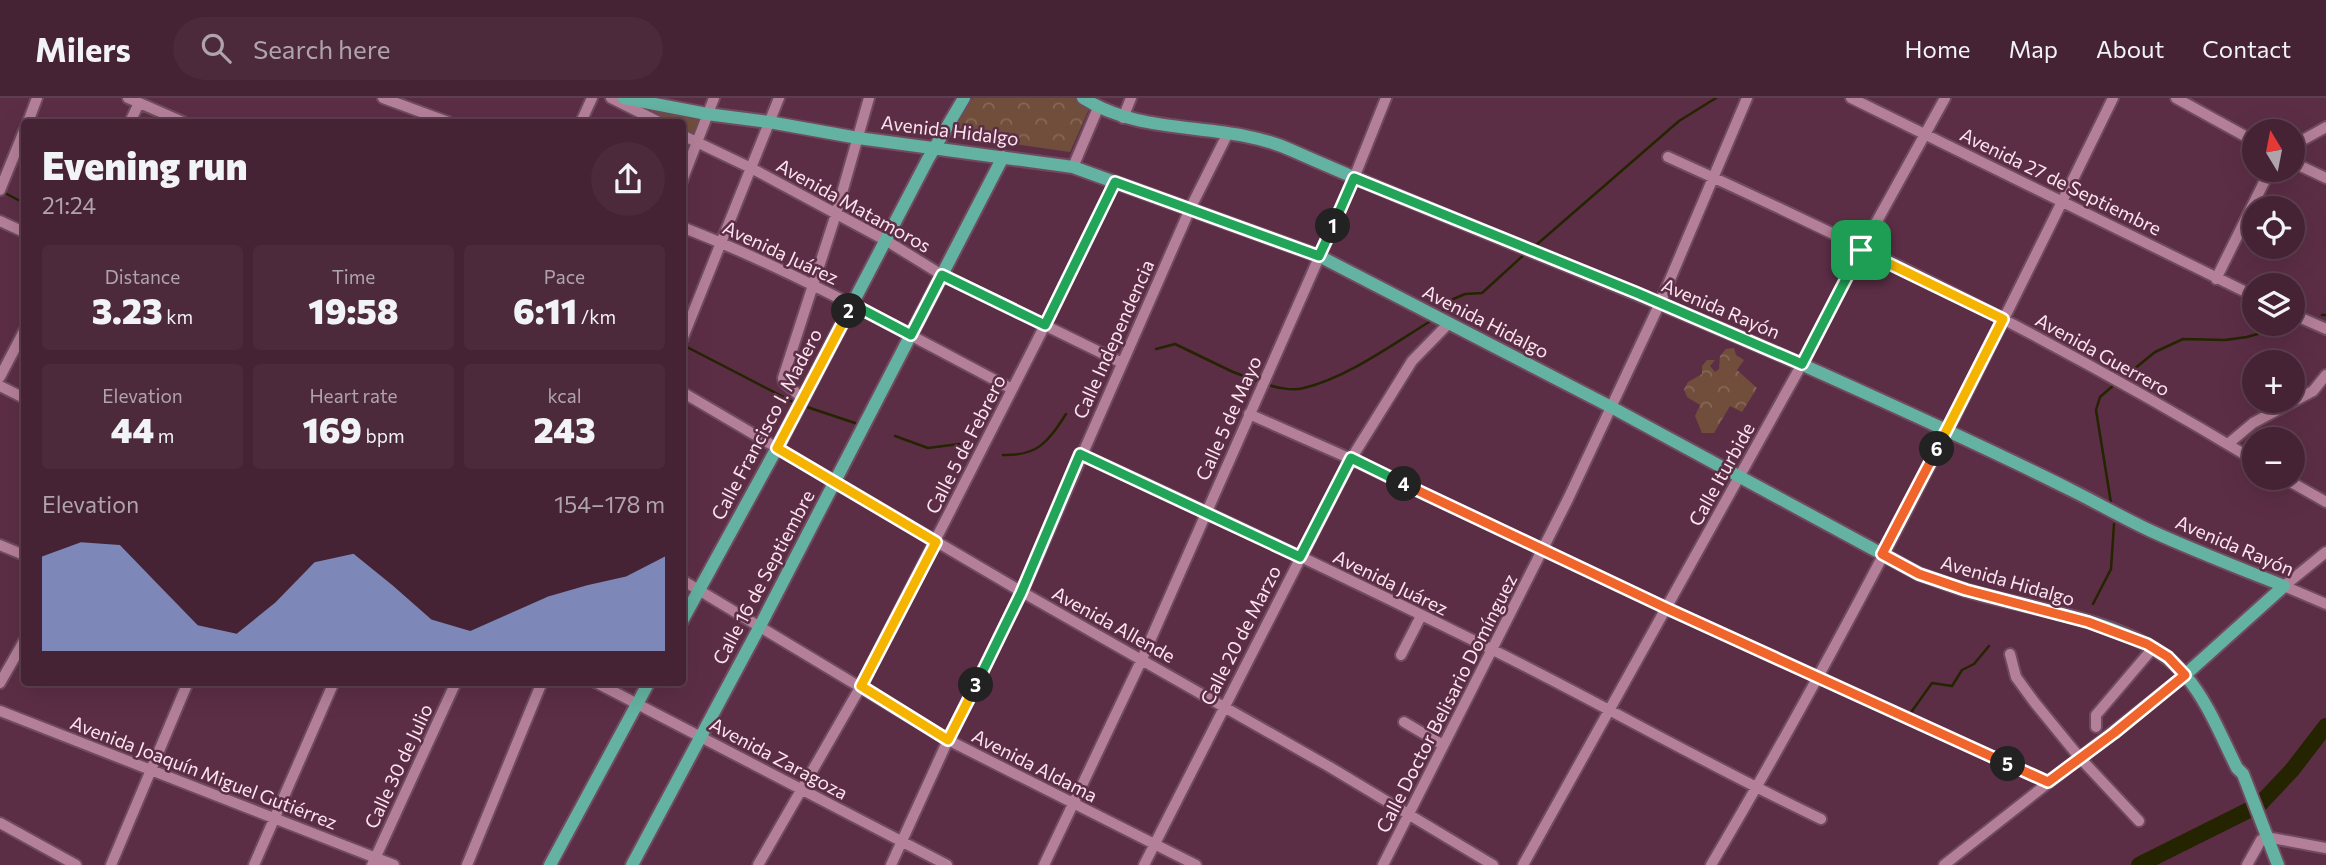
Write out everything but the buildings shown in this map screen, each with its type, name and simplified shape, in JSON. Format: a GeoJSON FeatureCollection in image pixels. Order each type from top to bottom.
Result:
{"type":"FeatureCollection","features":[{"type":"Feature","properties":{"kind":"main road","name":"Avenida Hidalgo"},"geometry":{"type":"LineString","coordinates":[[624,98],[858,138],[1073,167],[1319,256],[1611,407],[1919,574],[1966,590],[2088,622],[2153,648],[2168,657],[2207,705],[2278,865]]}},
{"type":"Feature","properties":{"kind":"main road","name":"Calle Francisco I. Madero"},"geometry":{"type":"LineString","coordinates":[[686,613],[777,448],[934,148],[964,98]]}},
{"type":"Feature","properties":{"kind":"main road","name":"Avenida Rayón"},"geometry":{"type":"LineString","coordinates":[[1083,98],[1098,108],[1123,117],[1257,138],[1285,147],[1802,364],[1946,430],[2146,528],[2284,586]]}},
{"type":"Feature","properties":{"kind":"main road","name":"Calle 16 de Septiembre"},"geometry":{"type":"LineString","coordinates":[[632,865],[760,626],[1003,157]]}},
{"type":"Feature","properties":{"kind":"main road"},"geometry":{"type":"LineString","coordinates":[[2185,675],[2284,586]]}},
{"type":"Feature","properties":{"kind":"main road"},"geometry":{"type":"LineString","coordinates":[[550,865],[647,686]]}},
{"type":"Feature","properties":{"kind":"main road","name":"Avenida Hidalgo"},"geometry":{"type":"LineString","coordinates":[[2262,833],[2270,865]]}},
{"type":"Feature","properties":{"kind":"street"},"geometry":{"type":"LineString","coordinates":[[29,119],[37,98]]}},
{"type":"Feature","properties":{"kind":"street"},"geometry":{"type":"LineString","coordinates":[[128,98],[177,119]]}},
{"type":"Feature","properties":{"kind":"street"},"geometry":{"type":"LineString","coordinates":[[383,98],[440,119]]}},
{"type":"Feature","properties":{"kind":"street"},"geometry":{"type":"LineString","coordinates":[[582,119],[592,98]]}},
{"type":"Feature","properties":{"kind":"street"},"geometry":{"type":"LineString","coordinates":[[611,98],[653,119]]}},
{"type":"Feature","properties":{"kind":"street"},"geometry":{"type":"LineString","coordinates":[[686,170],[714,98]]}},
{"type":"Feature","properties":{"kind":"street"},"geometry":{"type":"LineString","coordinates":[[686,330],[779,98]]}},
{"type":"Feature","properties":{"kind":"street"},"geometry":{"type":"LineString","coordinates":[[801,400],[783,380],[836,214],[869,98]]}},
{"type":"Feature","properties":{"kind":"street"},"geometry":{"type":"LineString","coordinates":[[1123,117],[1131,98]]}},
{"type":"Feature","properties":{"kind":"street","name":"Calle 5 de Mayo"},"geometry":{"type":"LineString","coordinates":[[1044,865],[1142,659],[1354,178],[1386,98]]}},
{"type":"Feature","properties":{"kind":"street","name":"Calle Doctor Belisario Domínguez"},"geometry":{"type":"LineString","coordinates":[[1382,865],[1544,550],[1660,303],[1747,98]]}},
{"type":"Feature","properties":{"kind":"street","name":"Avenida 27 de Septiembre"},"geometry":{"type":"LineString","coordinates":[[1851,98],[2242,291]]}},
{"type":"Feature","properties":{"kind":"street","name":"Calle Iturbide"},"geometry":{"type":"LineString","coordinates":[[1523,865],[1802,364],[1945,98]]}},
{"type":"Feature","properties":{"kind":"street"},"geometry":{"type":"LineString","coordinates":[[1711,865],[1756,788],[1882,554],[2113,98]]}},
{"type":"Feature","properties":{"kind":"street"},"geometry":{"type":"LineString","coordinates":[[2176,98],[2242,134]]}},
{"type":"Feature","properties":{"kind":"street"},"geometry":{"type":"LineString","coordinates":[[131,119],[139,103]]}},
{"type":"Feature","properties":{"kind":"street"},"geometry":{"type":"LineString","coordinates":[[1073,167],[1098,108]]}},
{"type":"Feature","properties":{"kind":"street"},"geometry":{"type":"LineString","coordinates":[[2305,139],[2326,127]]}},
{"type":"Feature","properties":{"kind":"street","name":"Calle Independencia"},"geometry":{"type":"LineString","coordinates":[[891,865],[948,740],[1021,593],[1190,209],[1228,133]]}},
{"type":"Feature","properties":{"kind":"street","name":"Avenida Matamoros"},"geometry":{"type":"LineString","coordinates":[[686,137],[887,241],[942,275],[1122,363]]}},
{"type":"Feature","properties":{"kind":"street"},"geometry":{"type":"LineString","coordinates":[[1,189],[21,139]]}},
{"type":"Feature","properties":{"kind":"street","name":"Avenida Guerrero"},"geometry":{"type":"LineString","coordinates":[[1668,157],[2003,319],[2081,360],[2242,453]]}},
{"type":"Feature","properties":{"kind":"street"},"geometry":{"type":"LineString","coordinates":[[2305,168],[2326,178]]}},
{"type":"Feature","properties":{"kind":"street","name":"Calle 5 de Febrero"},"geometry":{"type":"LineString","coordinates":[[758,865],[861,686],[936,542],[1115,182]]}},
{"type":"Feature","properties":{"kind":"street"},"geometry":{"type":"LineString","coordinates":[[2216,279],[2264,182]]}},
{"type":"Feature","properties":{"kind":"street"},"geometry":{"type":"LineString","coordinates":[[0,220],[21,230]]}},
{"type":"Feature","properties":{"kind":"street","name":"Avenida Juárez"},"geometry":{"type":"LineString","coordinates":[[686,229],[852,304],[1012,389]]}},
{"type":"Feature","properties":{"kind":"street"},"geometry":{"type":"LineString","coordinates":[[2305,320],[2326,329]]}},
{"type":"Feature","properties":{"kind":"street","name":"Calle 20 de Marzo"},"geometry":{"type":"LineString","coordinates":[[1144,865],[1351,458],[1412,361],[1446,323]]}},
{"type":"Feature","properties":{"kind":"street"},"geometry":{"type":"LineString","coordinates":[[0,377],[21,337]]}},
{"type":"Feature","properties":{"kind":"street"},"geometry":{"type":"LineString","coordinates":[[2228,444],[2253,423],[2314,391],[2326,375]]}},
{"type":"Feature","properties":{"kind":"street"},"geometry":{"type":"LineString","coordinates":[[0,386],[21,396]]}},
{"type":"Feature","properties":{"kind":"street","name":"Avenida Allende"},"geometry":{"type":"LineString","coordinates":[[686,394],[1021,593],[1224,705],[1493,865]]}},
{"type":"Feature","properties":{"kind":"street"},"geometry":{"type":"LineString","coordinates":[[1249,414],[1351,458],[1666,608],[2048,782]]}},
{"type":"Feature","properties":{"kind":"street","name":"Avenida Juárez"},"geometry":{"type":"LineString","coordinates":[[1080,454],[1206,511],[1493,650],[1756,788],[1821,818]]}},
{"type":"Feature","properties":{"kind":"street"},"geometry":{"type":"LineString","coordinates":[[2305,490],[2326,502]]}},
{"type":"Feature","properties":{"kind":"street"},"geometry":{"type":"LineString","coordinates":[[0,545],[21,554]]}},
{"type":"Feature","properties":{"kind":"street"},"geometry":{"type":"LineString","coordinates":[[2284,586],[2326,552]]}},
{"type":"Feature","properties":{"kind":"street","name":"Avenida Aldama"},"geometry":{"type":"LineString","coordinates":[[686,582],[948,740],[1196,865]]}},
{"type":"Feature","properties":{"kind":"street","name":"Avenida Rayón"},"geometry":{"type":"LineString","coordinates":[[2284,586],[2326,604]]}},
{"type":"Feature","properties":{"kind":"street"},"geometry":{"type":"LineString","coordinates":[[1401,654],[1421,616]]}},
{"type":"Feature","properties":{"kind":"street"},"geometry":{"type":"LineString","coordinates":[[0,683],[21,646]]}},
{"type":"Feature","properties":{"kind":"street"},"geometry":{"type":"LineString","coordinates":[[2096,727],[2096,715],[2153,648]]}},
{"type":"Feature","properties":{"kind":"street"},"geometry":{"type":"LineString","coordinates":[[2010,654],[2017,677],[2035,703],[2080,758],[2139,821]]}},
{"type":"Feature","properties":{"kind":"street"},"geometry":{"type":"LineString","coordinates":[[1944,865],[2185,675]]}},
{"type":"Feature","properties":{"kind":"street"},"geometry":{"type":"LineString","coordinates":[[111,865],[186,686]]}},
{"type":"Feature","properties":{"kind":"street"},"geometry":{"type":"LineString","coordinates":[[254,865],[332,686]]}},
{"type":"Feature","properties":{"kind":"street","name":"Calle 30 de Julio"},"geometry":{"type":"LineString","coordinates":[[374,861],[454,686]]}},
{"type":"Feature","properties":{"kind":"street"},"geometry":{"type":"LineString","coordinates":[[467,865],[540,686]]}},
{"type":"Feature","properties":{"kind":"street","name":"Avenida Zaragoza"},"geometry":{"type":"LineString","coordinates":[[602,686],[947,865]]}},
{"type":"Feature","properties":{"kind":"street","name":"Avenida Joaquín Miguel Gutiérrez"},"geometry":{"type":"LineString","coordinates":[[0,711],[276,817],[374,861],[394,865]]}},
{"type":"Feature","properties":{"kind":"street"},"geometry":{"type":"LineString","coordinates":[[1404,722],[1443,745]]}},
{"type":"Feature","properties":{"kind":"street"},"geometry":{"type":"LineString","coordinates":[[0,823],[76,865]]}},
{"type":"Feature","properties":{"kind":"street"},"geometry":{"type":"LineString","coordinates":[[2247,865],[2262,833],[2326,848]]}},
{"type":"Feature","properties":{"kind":"green space"},"geometry":{"type":"Polygon","coordinates":[[[973,98],[1075,98],[1090,107],[1070,152],[950,135],[973,98]]]}},
{"type":"Feature","properties":{"kind":"green space"},"geometry":{"type":"Polygon","coordinates":[[[656,109],[701,115],[694,134],[686,130],[686,119],[665,119],[655,114],[656,109]]]}},
{"type":"Feature","properties":{"kind":"green space"},"geometry":{"type":"Polygon","coordinates":[[[1734,348],[1736,355],[1744,360],[1737,370],[1757,388],[1742,412],[1730,406],[1714,433],[1702,433],[1695,416],[1700,405],[1687,397],[1684,389],[1688,382],[1702,374],[1702,366],[1707,360],[1715,360],[1710,366],[1715,372],[1719,369],[1720,356],[1726,349],[1734,348]]]}},
{"type":"Feature","properties":{"kind":"waterway"},"geometry":{"type":"LineString","coordinates":[[1535,246],[1679,121],[1716,98]]}},
{"type":"Feature","properties":{"kind":"waterway"},"geometry":{"type":"LineString","coordinates":[[3,192],[21,201]]}},
{"type":"Feature","properties":{"kind":"waterway"},"geometry":{"type":"LineString","coordinates":[[1441,313],[1451,300],[1465,294],[1482,293],[1527,252]]}},
{"type":"Feature","properties":{"kind":"waterway"},"geometry":{"type":"LineString","coordinates":[[1266,384],[1295,389],[1321,383],[1371,358],[1434,319]]}},
{"type":"Feature","properties":{"kind":"waterway"},"geometry":{"type":"LineString","coordinates":[[2128,374],[2155,352],[2183,339],[2225,340],[2251,336]]}},
{"type":"Feature","properties":{"kind":"waterway"},"geometry":{"type":"LineString","coordinates":[[1156,349],[1175,344],[1260,382]]}},
{"type":"Feature","properties":{"kind":"waterway"},"geometry":{"type":"LineString","coordinates":[[686,347],[795,403]]}},
{"type":"Feature","properties":{"kind":"waterway"},"geometry":{"type":"LineString","coordinates":[[2111,503],[2096,410],[2100,397],[2115,384]]}},
{"type":"Feature","properties":{"kind":"waterway"},"geometry":{"type":"LineString","coordinates":[[804,406],[858,424]]}},
{"type":"Feature","properties":{"kind":"waterway"},"geometry":{"type":"LineString","coordinates":[[1003,455],[1034,450],[1047,440],[1066,414]]}},
{"type":"Feature","properties":{"kind":"waterway"},"geometry":{"type":"LineString","coordinates":[[895,436],[928,448],[967,443]]}},
{"type":"Feature","properties":{"kind":"waterway"},"geometry":{"type":"LineString","coordinates":[[2093,604],[2111,569],[2114,524]]}},
{"type":"Feature","properties":{"kind":"waterway"},"geometry":{"type":"LineString","coordinates":[[1912,711],[1932,683],[1952,686],[1962,670],[1974,664],[1989,646]]}},
{"type":"Feature","properties":{"kind":"waterway"},"geometry":{"type":"LineString","coordinates":[[2139,865],[2259,805],[2292,770],[2326,726]]}},
{"type":"Feature","properties":{"kind":"route"},"geometry":{"type":"LineString","coordinates":[[1354,178],[1637,293],[1802,364],[1861,250],[2003,319],[1882,554],[1919,574],[1966,590],[2088,622],[2147,644],[2168,657],[2185,675],[2048,782],[1666,608],[1351,458],[1300,557],[1080,454],[1021,593],[948,740],[861,686],[936,542],[777,448],[852,304],[911,335],[942,275],[1045,325],[1115,182],[1319,256],[1354,178]]}}]}
